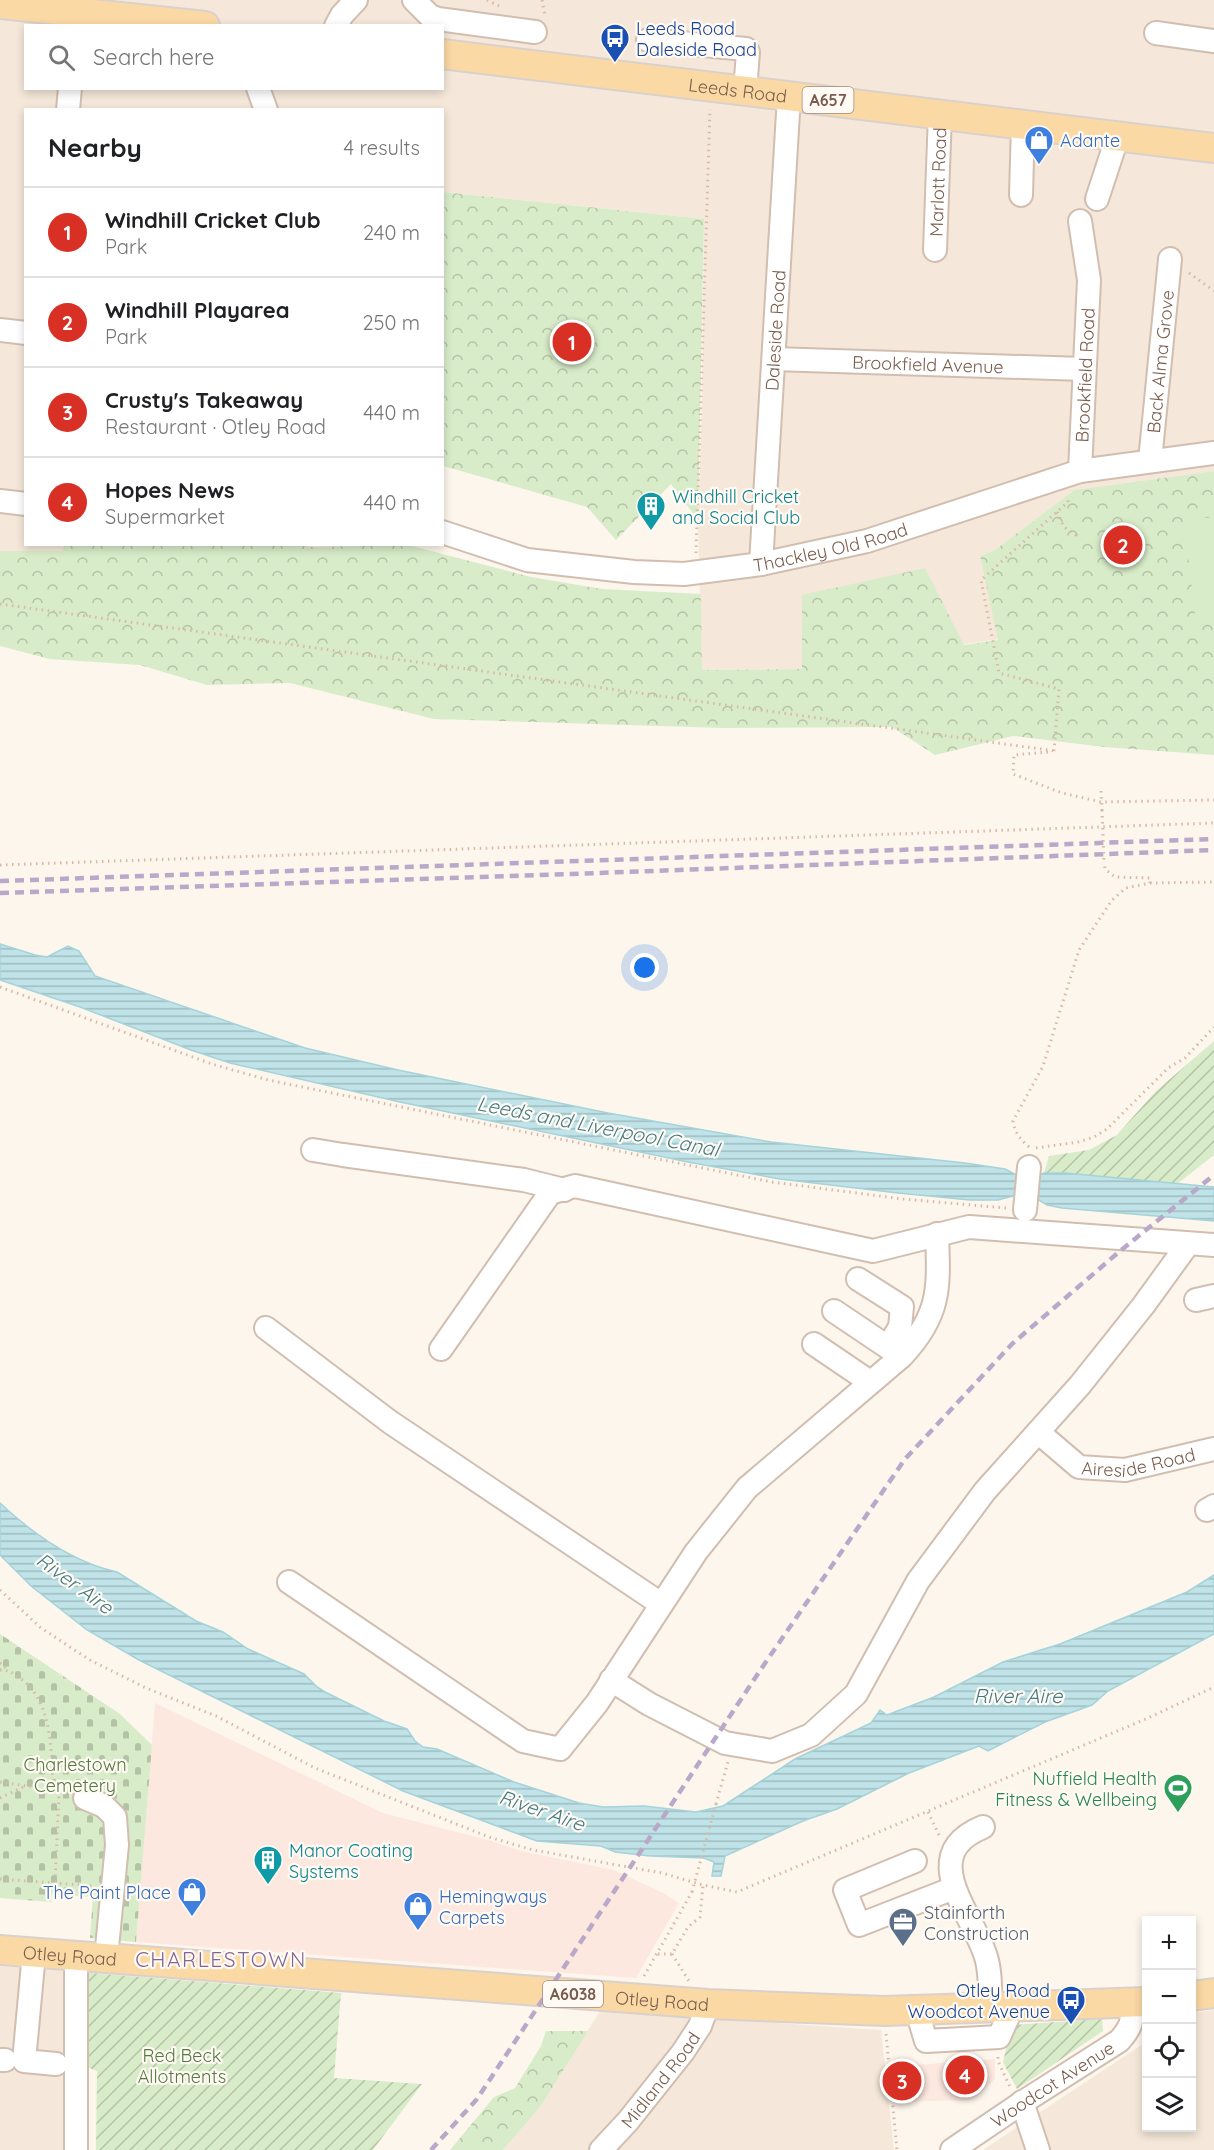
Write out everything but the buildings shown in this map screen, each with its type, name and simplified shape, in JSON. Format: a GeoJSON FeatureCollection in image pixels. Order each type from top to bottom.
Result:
{"type":"FeatureCollection","features":[{"type":"Feature","properties":{"kind":"main road"},"geometry":{"type":"LineString","coordinates":[[0,4],[79,19],[170,24]]}},
{"type":"Feature","properties":{"kind":"main road","name":"Leeds Road"},"geometry":{"type":"LineString","coordinates":[[444,54],[1214,148]]}},
{"type":"Feature","properties":{"kind":"main road","name":"Otley Road"},"geometry":{"type":"LineString","coordinates":[[0,1950],[700,2004],[916,2011],[1139,2003]]}},
{"type":"Feature","properties":{"kind":"main road"},"geometry":{"type":"LineString","coordinates":[[1196,1995],[1214,1993]]}},
{"type":"Feature","properties":{"kind":"street"},"geometry":{"type":"LineString","coordinates":[[337,24],[356,0]]}},
{"type":"Feature","properties":{"kind":"street"},"geometry":{"type":"LineString","coordinates":[[414,0],[430,16],[438,19],[535,32]]}},
{"type":"Feature","properties":{"kind":"street"},"geometry":{"type":"LineString","coordinates":[[1156,33],[1214,41]]}},
{"type":"Feature","properties":{"kind":"street"},"geometry":{"type":"LineString","coordinates":[[648,40],[746,49],[748,52],[745,91]]}},
{"type":"Feature","properties":{"kind":"street"},"geometry":{"type":"LineString","coordinates":[[68,108],[70,90]]}},
{"type":"Feature","properties":{"kind":"street"},"geometry":{"type":"LineString","coordinates":[[259,90],[265,108]]}},
{"type":"Feature","properties":{"kind":"street","name":"Daleside Road"},"geometry":{"type":"LineString","coordinates":[[761,564],[789,96]]}},
{"type":"Feature","properties":{"kind":"street","name":"Marlott Road"},"geometry":{"type":"LineString","coordinates":[[935,250],[940,114]]}},
{"type":"Feature","properties":{"kind":"street"},"geometry":{"type":"LineString","coordinates":[[1021,195],[1023,124]]}},
{"type":"Feature","properties":{"kind":"street"},"geometry":{"type":"LineString","coordinates":[[1097,199],[1118,135]]}},
{"type":"Feature","properties":{"kind":"street","name":"Brookfield Road"},"geometry":{"type":"LineString","coordinates":[[1075,472],[1089,280],[1080,221]]}},
{"type":"Feature","properties":{"kind":"street","name":"Back Alma Grove"},"geometry":{"type":"LineString","coordinates":[[1150,461],[1170,260]]}},
{"type":"Feature","properties":{"kind":"street"},"geometry":{"type":"LineString","coordinates":[[0,330],[24,333]]}},
{"type":"Feature","properties":{"kind":"street","name":"Brookfield Avenue"},"geometry":{"type":"LineString","coordinates":[[774,359],[1083,369]]}},
{"type":"Feature","properties":{"kind":"street","name":"Thackley Old Road"},"geometry":{"type":"LineString","coordinates":[[444,533],[526,560],[634,572],[695,572],[761,564],[867,541],[1075,472],[1214,453]]}},
{"type":"Feature","properties":{"kind":"street"},"geometry":{"type":"LineString","coordinates":[[0,501],[24,504]]}},
{"type":"Feature","properties":{"kind":"street"},"geometry":{"type":"LineString","coordinates":[[313,1149],[524,1180],[564,1190]]}},
{"type":"Feature","properties":{"kind":"street"},"geometry":{"type":"LineString","coordinates":[[1025,1210],[1029,1167]]}},
{"type":"Feature","properties":{"kind":"street"},"geometry":{"type":"LineString","coordinates":[[441,1349],[550,1193],[574,1186],[873,1251],[969,1227],[1214,1245]]}},
{"type":"Feature","properties":{"kind":"street"},"geometry":{"type":"LineString","coordinates":[[289,1582],[523,1741],[560,1749],[597,1703],[696,1552],[747,1488],[870,1382],[895,1352],[918,1339],[933,1309],[938,1279],[937,1234]]}},
{"type":"Feature","properties":{"kind":"street"},"geometry":{"type":"LineString","coordinates":[[612,1680],[649,1704],[725,1743],[772,1751],[811,1736],[856,1694],[918,1581],[985,1491],[1080,1385],[1188,1244]]}},
{"type":"Feature","properties":{"kind":"street"},"geometry":{"type":"LineString","coordinates":[[858,1279],[902,1307],[895,1352]]}},
{"type":"Feature","properties":{"kind":"street"},"geometry":{"type":"LineString","coordinates":[[834,1311],[895,1352]]}},
{"type":"Feature","properties":{"kind":"street"},"geometry":{"type":"LineString","coordinates":[[266,1328],[390,1422],[661,1604]]}},
{"type":"Feature","properties":{"kind":"street"},"geometry":{"type":"LineString","coordinates":[[814,1344],[870,1382]]}},
{"type":"Feature","properties":{"kind":"street","name":"Aireside Road"},"geometry":{"type":"LineString","coordinates":[[1038,1432],[1079,1467],[1125,1470],[1214,1449]]}},
{"type":"Feature","properties":{"kind":"street"},"geometry":{"type":"LineString","coordinates":[[85,1798],[104,1806],[115,1817],[117,1845],[106,1958]]}},
{"type":"Feature","properties":{"kind":"street"},"geometry":{"type":"LineString","coordinates":[[916,2011],[926,2041],[999,2037],[1001,2008],[990,1980],[986,1957],[954,1887],[950,1871],[950,1858],[957,1844],[968,1833],[983,1827]]}},
{"type":"Feature","properties":{"kind":"street"},"geometry":{"type":"LineString","coordinates":[[915,1861],[845,1890],[859,1925],[954,1887]]}},
{"type":"Feature","properties":{"kind":"street"},"geometry":{"type":"LineString","coordinates":[[34,1953],[24,2061],[56,2064]]}},
{"type":"Feature","properties":{"kind":"street"},"geometry":{"type":"LineString","coordinates":[[76,1956],[76,2150]]}},
{"type":"Feature","properties":{"kind":"street","name":"Woodcot Avenue"},"geometry":{"type":"LineString","coordinates":[[952,2150],[1119,2041],[1130,2029],[1139,2003]]}},
{"type":"Feature","properties":{"kind":"street","name":"Midland Road"},"geometry":{"type":"LineString","coordinates":[[601,2150],[628,2121],[683,2052],[700,2026],[700,2004]]}},
{"type":"Feature","properties":{"kind":"street"},"geometry":{"type":"LineString","coordinates":[[1021,2103],[1038,2150]]}},
{"type":"Feature","properties":{"kind":"path"},"geometry":{"type":"LineString","coordinates":[[695,572],[711,86]]}},
{"type":"Feature","properties":{"kind":"path"},"geometry":{"type":"LineString","coordinates":[[1170,260],[1214,291]]}},
{"type":"Feature","properties":{"kind":"path"},"geometry":{"type":"LineString","coordinates":[[1054,751],[1059,689],[999,673],[981,580],[1068,502],[1075,472]]}},
{"type":"Feature","properties":{"kind":"path"},"geometry":{"type":"LineString","coordinates":[[1057,512],[1064,526],[1076,535],[1081,534]]}},
{"type":"Feature","properties":{"kind":"path"},"geometry":{"type":"LineString","coordinates":[[0,604],[1054,751]]}},
{"type":"Feature","properties":{"kind":"path"},"geometry":{"type":"LineString","coordinates":[[1054,751],[1014,755],[1013,774],[1062,793],[1101,802],[1214,800]]}},
{"type":"Feature","properties":{"kind":"path"},"geometry":{"type":"LineString","coordinates":[[1101,791],[1105,869],[1115,877],[1150,878],[1150,884]]}},
{"type":"Feature","properties":{"kind":"path"},"geometry":{"type":"LineString","coordinates":[[0,865],[1214,823]]}},
{"type":"Feature","properties":{"kind":"path"},"geometry":{"type":"LineString","coordinates":[[1214,882],[1150,884],[1126,888],[1112,900],[1079,950],[1043,1066],[1016,1112],[1013,1120],[1014,1129],[1030,1149],[1078,1142],[1094,1137],[1107,1129],[1168,1068],[1185,1058],[1214,1027]]}},
{"type":"Feature","properties":{"kind":"path"},"geometry":{"type":"LineString","coordinates":[[0,987],[212,1064],[268,1080],[772,1182],[903,1199],[1025,1210]]}},
{"type":"Feature","properties":{"kind":"path"},"geometry":{"type":"LineString","coordinates":[[0,1590],[41,1628],[90,1660],[146,1688],[216,1716],[315,1768],[489,1837],[533,1850],[662,1873],[703,1886],[737,1892],[1148,1718],[1214,1687]]}},
{"type":"Feature","properties":{"kind":"path"},"geometry":{"type":"LineString","coordinates":[[0,1663],[22,1680],[40,1700],[50,1746],[54,1793]]}},
{"type":"Feature","properties":{"kind":"path"},"geometry":{"type":"LineString","coordinates":[[0,1670],[8,1671]]}},
{"type":"Feature","properties":{"kind":"path"},"geometry":{"type":"LineString","coordinates":[[631,1998],[692,1892],[733,1744]]}},
{"type":"Feature","properties":{"kind":"path"},"geometry":{"type":"LineString","coordinates":[[0,1782],[59,1795],[55,1882]]}},
{"type":"Feature","properties":{"kind":"path"},"geometry":{"type":"LineString","coordinates":[[0,1798],[25,1786]]}},
{"type":"Feature","properties":{"kind":"path"},"geometry":{"type":"LineString","coordinates":[[928,1812],[950,1858]]}},
{"type":"Feature","properties":{"kind":"path"},"geometry":{"type":"LineString","coordinates":[[0,1878],[112,1888]]}},
{"type":"Feature","properties":{"kind":"path"},"geometry":{"type":"LineString","coordinates":[[672,1954],[688,1927],[700,1917],[703,1886]]}},
{"type":"Feature","properties":{"kind":"path"},"geometry":{"type":"LineString","coordinates":[[657,1954],[672,1954]]}},
{"type":"Feature","properties":{"kind":"path"},"geometry":{"type":"LineString","coordinates":[[672,1954],[700,2004]]}},
{"type":"Feature","properties":{"kind":"path"},"geometry":{"type":"LineString","coordinates":[[884,2011],[888,2075],[897,2150]]}},
{"type":"Feature","properties":{"kind":"path"},"geometry":{"type":"LineString","coordinates":[[999,2037],[998,2061],[1005,2079],[1021,2103]]}},
{"type":"Feature","properties":{"kind":"shaded area"},"geometry":{"type":"Polygon","coordinates":[[[0,0],[1214,0],[1214,471],[1074,490],[995,550],[980,556],[999,639],[802,669],[702,670],[698,520],[704,219],[444,192],[444,108],[24,108],[24,546],[65,546],[64,551],[0,551],[0,0]]]}},
{"type":"Feature","properties":{"kind":"shaded area"},"geometry":{"type":"Polygon","coordinates":[[[155,1703],[383,1813],[488,1840],[521,1851],[614,1870],[679,1903],[636,1978],[136,1942],[155,1703]]]}},
{"type":"Feature","properties":{"kind":"shaded area"},"geometry":{"type":"Polygon","coordinates":[[[0,1966],[71,1971],[73,2150],[0,2150],[0,1966]]]}},
{"type":"Feature","properties":{"kind":"shaded area"},"geometry":{"type":"Polygon","coordinates":[[[1214,2010],[1214,2150],[983,2150],[1142,2045],[1142,2132],[1196,2132],[1196,2012],[1214,2010]]]}},
{"type":"Feature","properties":{"kind":"shaded area"},"geometry":{"type":"Polygon","coordinates":[[[600,2011],[881,2030],[894,2150],[503,2150],[540,2107],[600,2011]]]}},
{"type":"Feature","properties":{"kind":"shaded area"},"geometry":{"type":"Polygon","coordinates":[[[995,2059],[995,2079],[972,2100],[894,2102],[890,2067],[995,2059]]]}},
{"type":"Feature","properties":{"kind":"green space"},"geometry":{"type":"Polygon","coordinates":[[[444,192],[704,219],[698,520],[671,484],[616,540],[587,507],[444,466],[444,192]]]}},
{"type":"Feature","properties":{"kind":"green space"},"geometry":{"type":"Polygon","coordinates":[[[1214,471],[1214,755],[1104,747],[1013,736],[935,755],[892,727],[723,728],[434,719],[290,683],[207,685],[140,665],[50,659],[0,646],[0,551],[63,551],[64,546],[412,546],[531,577],[602,589],[701,594],[702,670],[802,669],[802,595],[925,568],[964,645],[998,640],[980,556],[995,550],[1074,490],[1214,471]]]}},
{"type":"Feature","properties":{"kind":"green space"},"geometry":{"type":"Polygon","coordinates":[[[1214,517],[1214,622],[1196,623],[1184,520],[1214,517]]]}},
{"type":"Feature","properties":{"kind":"green space"},"geometry":{"type":"Polygon","coordinates":[[[1214,1041],[1214,1155],[1177,1184],[1044,1173],[1049,1156],[1089,1150],[1117,1135],[1155,1092],[1214,1041]]]}},
{"type":"Feature","properties":{"kind":"green space","name":"Charlestown Cemetery"},"geometry":{"type":"Polygon","coordinates":[[[0,1634],[120,1714],[152,1745],[136,1942],[90,1938],[93,1897],[52,1894],[51,1902],[0,1898],[0,1634]]]}},
{"type":"Feature","properties":{"kind":"green space","name":"Red Beck Allotments"},"geometry":{"type":"Polygon","coordinates":[[[79,1972],[341,1993],[334,2078],[422,2084],[373,2150],[96,2150],[97,2071],[82,2065],[79,1972]]]}},
{"type":"Feature","properties":{"kind":"green space"},"geometry":{"type":"Polygon","coordinates":[[[1102,2019],[1103,2031],[1017,2089],[1003,2062],[1012,2025],[1102,2019]]]}},
{"type":"Feature","properties":{"kind":"green space"},"geometry":{"type":"Polygon","coordinates":[[[546,2031],[588,2031],[540,2107],[503,2150],[450,2150],[494,2097],[515,2088],[541,2046],[546,2031]]]}},
{"type":"Feature","properties":{"kind":"water","name":"Leeds and Liverpool Canal"},"geometry":{"type":"Polygon","coordinates":[[[0,944],[47,957],[68,946],[79,951],[95,976],[305,1048],[398,1070],[608,1113],[771,1142],[965,1163],[1005,1169],[1020,1177],[1032,1178],[1044,1173],[1065,1173],[1214,1187],[1214,1221],[1062,1208],[1047,1205],[1029,1194],[998,1200],[970,1200],[780,1179],[400,1102],[230,1063],[0,980],[0,944]]]}},
{"type":"Feature","properties":{"kind":"water","name":"River Aire"},"geometry":{"type":"Polygon","coordinates":[[[0,1503],[40,1536],[69,1554],[117,1572],[196,1621],[223,1632],[248,1649],[304,1674],[325,1692],[384,1721],[407,1729],[415,1741],[423,1747],[437,1749],[514,1782],[579,1803],[603,1807],[644,1806],[696,1812],[723,1806],[795,1759],[871,1723],[880,1710],[887,1715],[934,1697],[1003,1662],[1060,1644],[1187,1592],[1214,1575],[1214,1634],[1108,1691],[1092,1705],[1045,1722],[988,1751],[979,1746],[909,1773],[837,1809],[803,1821],[725,1856],[721,1876],[712,1876],[714,1862],[704,1858],[650,1856],[615,1852],[601,1846],[537,1841],[403,1791],[139,1660],[87,1630],[31,1586],[0,1555],[0,1503]]]}},
{"type":"Feature","properties":{"kind":"railway"},"geometry":{"type":"LineString","coordinates":[[0,881],[1214,839]]}},
{"type":"Feature","properties":{"kind":"railway"},"geometry":{"type":"LineString","coordinates":[[0,893],[1214,850]]}},
{"type":"Feature","properties":{"kind":"railway"},"geometry":{"type":"LineString","coordinates":[[431,2150],[477,2099],[759,1672],[905,1459],[1012,1344],[1120,1251],[1214,1175]]}},
{"type":"Feature","properties":{"kind":"place","name":"Leeds Road Daleside Road"},"geometry":{"type":"Point","coordinates":[615,64]}},
{"type":"Feature","properties":{"kind":"place","name":"Adante"},"geometry":{"type":"Point","coordinates":[1039,166]}},
{"type":"Feature","properties":{"kind":"place","name":"Windhill Cricket Club"},"geometry":{"type":"Point","coordinates":[572,342]}},
{"type":"Feature","properties":{"kind":"place","name":"Windhill Cricket and Social Club"},"geometry":{"type":"Point","coordinates":[651,532]}},
{"type":"Feature","properties":{"kind":"place","name":"Windhill Playarea"},"geometry":{"type":"Point","coordinates":[1123,545]}},
{"type":"Feature","properties":{"kind":"place","name":"Nuffield Health Fitness & Wellbeing"},"geometry":{"type":"Point","coordinates":[1178,1814]}},
{"type":"Feature","properties":{"kind":"place","name":"Manor Coating Systems"},"geometry":{"type":"Point","coordinates":[268,1886]}},
{"type":"Feature","properties":{"kind":"place","name":"The Paint Place"},"geometry":{"type":"Point","coordinates":[192,1918]}},
{"type":"Feature","properties":{"kind":"place","name":"Hemingways Carpets"},"geometry":{"type":"Point","coordinates":[418,1932]}},
{"type":"Feature","properties":{"kind":"place","name":"Stainforth Construction"},"geometry":{"type":"Point","coordinates":[903,1948]}},
{"type":"Feature","properties":{"kind":"place","name":"Otley Road Woodcot Avenue"},"geometry":{"type":"Point","coordinates":[1071,2026]}},
{"type":"Feature","properties":{"kind":"place","name":"Hopes News"},"geometry":{"type":"Point","coordinates":[965,2075]}},
{"type":"Feature","properties":{"kind":"place","name":"Crusty's Takeaway"},"geometry":{"type":"Point","coordinates":[902,2081]}},
{"type":"Feature","properties":{"kind":"district","name":"CHARLESTOWN"},"geometry":{"type":"Point","coordinates":[221,1959]}}]}
